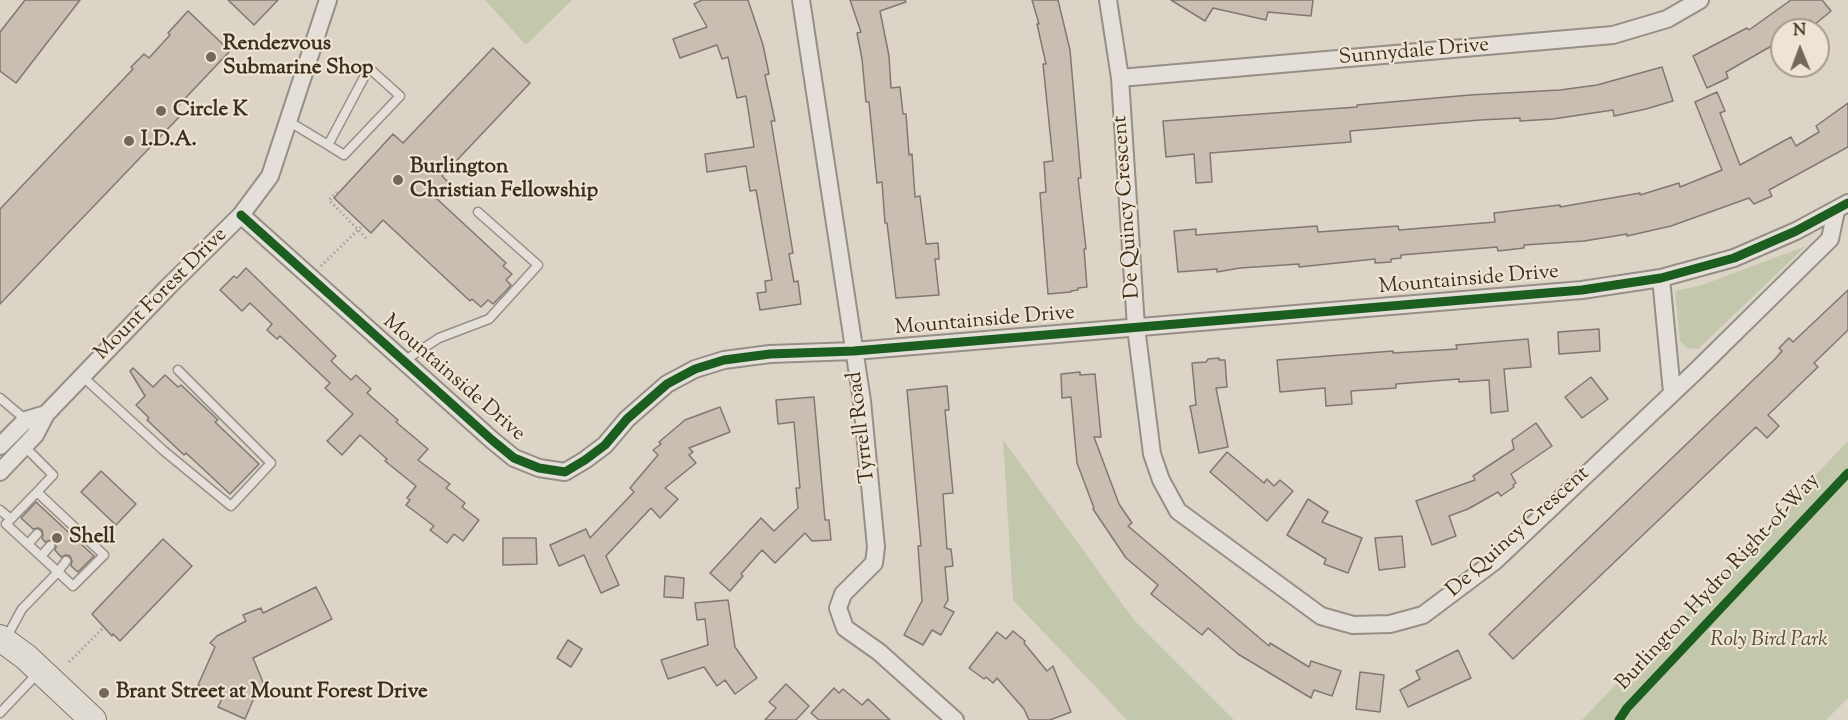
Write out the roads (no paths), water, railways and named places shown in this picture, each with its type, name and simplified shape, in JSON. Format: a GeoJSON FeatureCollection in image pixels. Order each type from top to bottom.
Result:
{"type":"FeatureCollection","features":[{"type":"Feature","properties":{"kind":"main road"},"geometry":{"type":"LineString","coordinates":[[2,635],[93,720]]}},
{"type":"Feature","properties":{"kind":"street","name":"Mount Forest Drive"},"geometry":{"type":"LineString","coordinates":[[0,472],[35,435],[46,414],[241,214],[270,176],[328,0]]}},
{"type":"Feature","properties":{"kind":"street","name":"Tyrrell Road"},"geometry":{"type":"LineString","coordinates":[[801,0],[862,401],[876,547],[874,563],[843,594],[838,608],[845,628],[879,652],[955,720]]}},
{"type":"Feature","properties":{"kind":"street","name":"De Quincy Crescent"},"geometry":{"type":"LineString","coordinates":[[1108,0],[1120,78],[1136,327],[1152,454],[1161,480],[1178,511],[1321,616],[1353,625],[1390,624],[1423,615],[1495,561],[1830,239],[1842,207]]}},
{"type":"Feature","properties":{"kind":"street","name":"Sunnydale Drive"},"geometry":{"type":"LineString","coordinates":[[1120,78],[1613,35],[1667,19],[1700,0]]}},
{"type":"Feature","properties":{"kind":"street","name":"Mountainside Drive"},"geometry":{"type":"LineString","coordinates":[[241,214],[514,458],[539,468],[565,472],[605,445],[627,419],[667,384],[695,369],[724,360],[770,354],[854,351],[1582,290],[1661,278],[1734,258],[1842,207]]}},
{"type":"Feature","properties":{"kind":"street"},"geometry":{"type":"LineString","coordinates":[[1661,278],[1672,392]]}},
{"type":"Feature","properties":{"kind":"street","name":"Mount Forest Drive"},"geometry":{"type":"LineString","coordinates":[[0,446],[26,420],[46,414]]}},
{"type":"Feature","properties":{"kind":"lane"},"geometry":{"type":"LineString","coordinates":[[288,122],[344,155],[400,96],[369,68],[328,145]]}},
{"type":"Feature","properties":{"kind":"lane"},"geometry":{"type":"LineString","coordinates":[[404,361],[439,338],[489,319],[538,265],[478,212]]}},
{"type":"Feature","properties":{"kind":"lane"},"geometry":{"type":"LineString","coordinates":[[82,376],[164,451],[231,506],[271,463],[178,370]]}},
{"type":"Feature","properties":{"kind":"lane"},"geometry":{"type":"LineString","coordinates":[[0,398],[26,420]]}},
{"type":"Feature","properties":{"kind":"lane"},"geometry":{"type":"LineString","coordinates":[[24,446],[53,475],[6,524],[73,586],[104,555],[84,542],[55,514],[37,492]]}},
{"type":"Feature","properties":{"kind":"lane"},"geometry":{"type":"LineString","coordinates":[[0,510],[10,519]]}},
{"type":"Feature","properties":{"kind":"lane"},"geometry":{"type":"LineString","coordinates":[[28,544],[37,534]]}},
{"type":"Feature","properties":{"kind":"lane"},"geometry":{"type":"LineString","coordinates":[[41,556],[50,546]]}},
{"type":"Feature","properties":{"kind":"lane"},"geometry":{"type":"LineString","coordinates":[[2,635],[22,609],[66,561]]}},
{"type":"Feature","properties":{"kind":"lane"},"geometry":{"type":"LineString","coordinates":[[0,713],[40,670]]}},
{"type":"Feature","properties":{"kind":"place","name":"Rendezvous Submarine Shop"},"geometry":{"type":"Point","coordinates":[211,57]}},
{"type":"Feature","properties":{"kind":"place","name":"Circle K"},"geometry":{"type":"Point","coordinates":[161,111]}},
{"type":"Feature","properties":{"kind":"place","name":"I.D.A."},"geometry":{"type":"Point","coordinates":[129,141]}},
{"type":"Feature","properties":{"kind":"place","name":"Burlington Christian Fellowship"},"geometry":{"type":"Point","coordinates":[398,180]}},
{"type":"Feature","properties":{"kind":"place","name":"Shell"},"geometry":{"type":"Point","coordinates":[57,538]}},
{"type":"Feature","properties":{"kind":"place","name":"Brant Street at Mount Forest Drive"},"geometry":{"type":"Point","coordinates":[104,693]}},
{"type":"Feature","properties":{"kind":"park label","name":"Roly Bird Park"},"geometry":{"type":"Point","coordinates":[1769,641]}}]}
